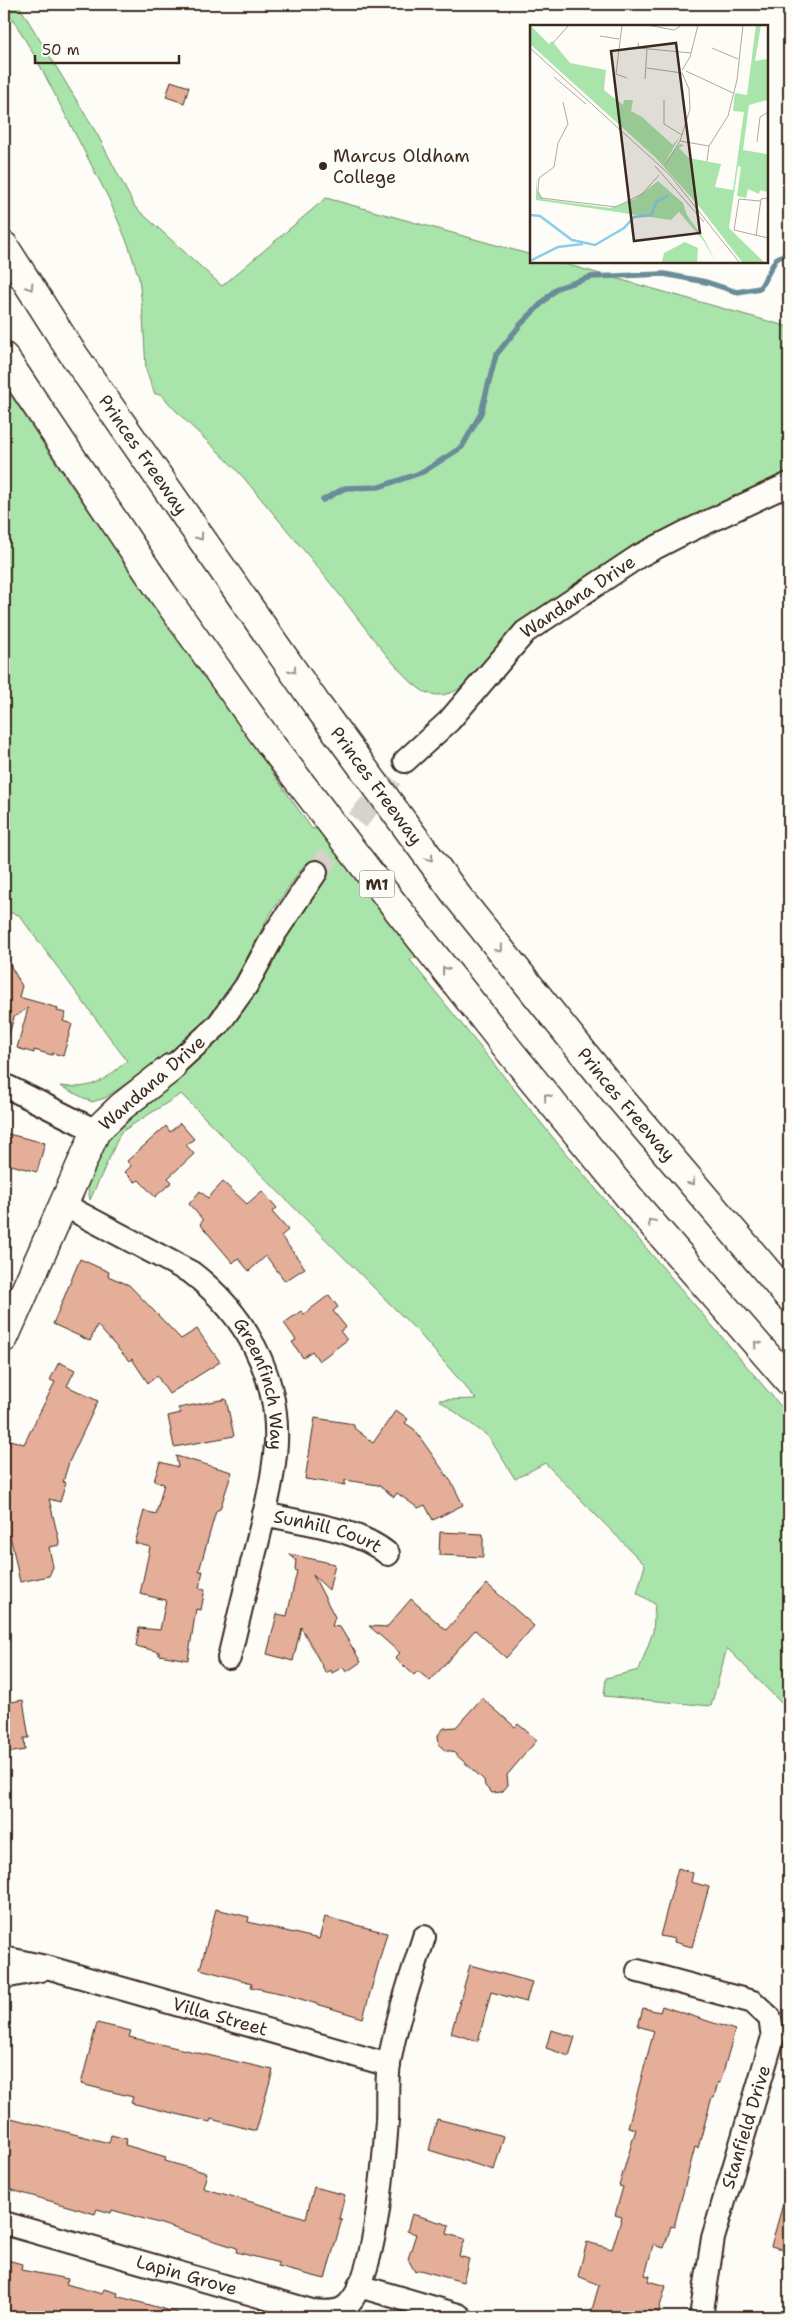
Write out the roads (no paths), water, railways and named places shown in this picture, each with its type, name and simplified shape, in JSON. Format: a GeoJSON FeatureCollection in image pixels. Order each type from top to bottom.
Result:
{"type":"FeatureCollection","features":[{"type":"Feature","properties":{"kind":"main road","name":"Princes Freeway"},"geometry":{"type":"LineString","coordinates":[[4,246],[68,348],[311,697],[458,897],[614,1091],[789,1297]]}},
{"type":"Feature","properties":{"kind":"main road","name":"M1"},"geometry":{"type":"LineString","coordinates":[[4,357],[174,610],[272,746],[512,1054],[634,1203],[789,1381]]}},
{"type":"Feature","properties":{"kind":"main road","name":"Wandana Drive"},"geometry":{"type":"LineString","coordinates":[[4,1338],[96,1131],[121,1107],[171,1068]]}},
{"type":"Feature","properties":{"kind":"street","name":"Wandana Drive"},"geometry":{"type":"LineString","coordinates":[[405,761],[449,721],[525,632],[639,556],[789,484]]}},
{"type":"Feature","properties":{"kind":"street","name":"Wandana Drive"},"geometry":{"type":"LineString","coordinates":[[171,1068],[218,1025],[246,986],[275,933],[316,872]]}},
{"type":"Feature","properties":{"kind":"street"},"geometry":{"type":"LineString","coordinates":[[4,1085],[96,1131]]}},
{"type":"Feature","properties":{"kind":"street","name":"Greenfinch Way"},"geometry":{"type":"LineString","coordinates":[[62,1204],[192,1273],[216,1295],[240,1323],[264,1365],[275,1416],[276,1443],[264,1514],[229,1658]]}},
{"type":"Feature","properties":{"kind":"street","name":"Sunhill Court"},"geometry":{"type":"LineString","coordinates":[[264,1514],[360,1536],[376,1544],[388,1554]]}},
{"type":"Feature","properties":{"kind":"street","name":"Lapin Grove"},"geometry":{"type":"LineString","coordinates":[[4,2223],[312,2311],[328,2312],[342,2309],[352,2300],[359,2286],[376,2232],[387,2120],[389,2065],[407,1992],[424,1936]]}},
{"type":"Feature","properties":{"kind":"street","name":"Villa Street"},"geometry":{"type":"LineString","coordinates":[[4,1958],[50,1968],[389,2065]]}},
{"type":"Feature","properties":{"kind":"street","name":"Villa Street"},"geometry":{"type":"LineString","coordinates":[[4,1977],[50,1968]]}},
{"type":"Feature","properties":{"kind":"street","name":"Stanfield Drive"},"geometry":{"type":"LineString","coordinates":[[638,1972],[753,2002],[770,2018],[773,2037],[713,2238],[701,2317]]}},
{"type":"Feature","properties":{"kind":"street"},"geometry":{"type":"LineString","coordinates":[[359,2286],[458,2314],[461,2317]]}},
{"type":"Feature","properties":{"kind":"waterway"},"geometry":{"type":"LineString","coordinates":[[323,500],[345,488],[379,487],[423,472],[462,447],[481,413],[496,355],[521,324],[557,288],[591,277],[664,274],[706,282],[737,292],[760,288],[776,259],[789,252]]}},
{"type":"Feature","properties":{"kind":"tunnel"},"geometry":{"type":"LineString","coordinates":[[316,872],[405,761]]}},
{"type":"Feature","properties":{"kind":"place","name":"Marcus Oldham College"},"geometry":{"type":"Point","coordinates":[323,166]}}]}
